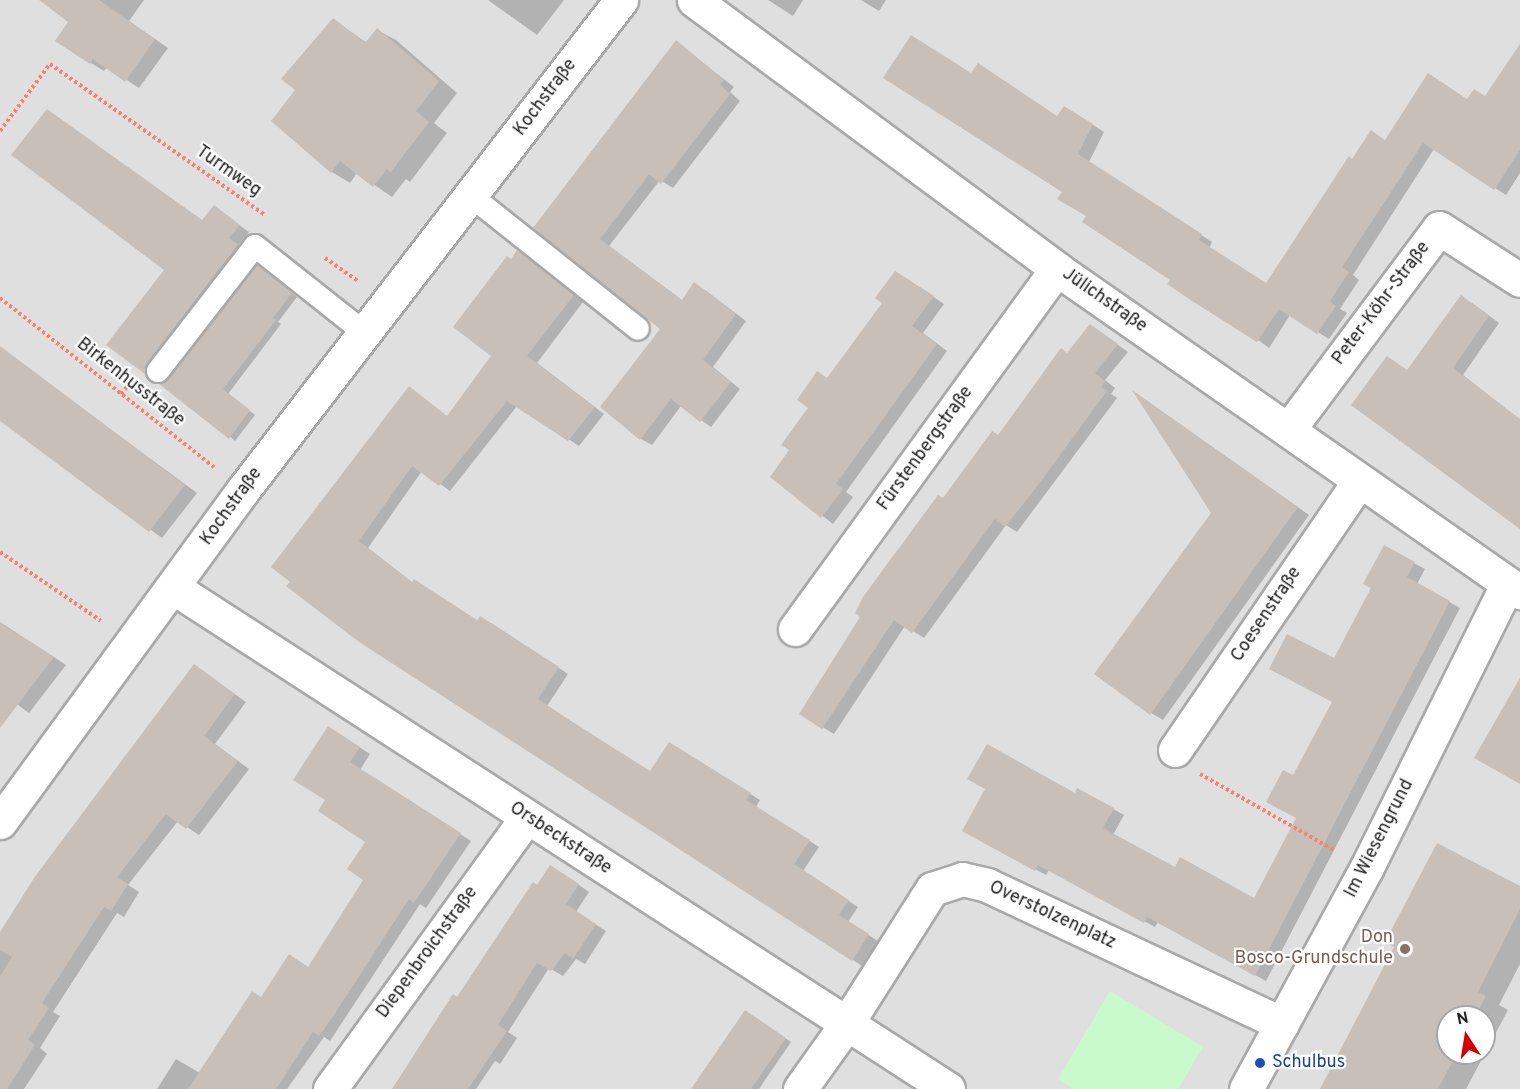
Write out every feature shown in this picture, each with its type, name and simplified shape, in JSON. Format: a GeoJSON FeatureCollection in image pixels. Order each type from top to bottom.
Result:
{"type":"FeatureCollection","features":[{"type":"Feature","properties":{"kind":"street","name":"Kochstraße"},"geometry":{"type":"LineString","coordinates":[[0,822],[130,641],[174,588],[243,490],[366,334],[621,0]]}},
{"type":"Feature","properties":{"kind":"street","name":"Jülichstraße"},"geometry":{"type":"LineString","coordinates":[[694,0],[1057,269],[1513,589]]}},
{"type":"Feature","properties":{"kind":"street","name":"Peter-Köhr-Straße"},"geometry":{"type":"LineString","coordinates":[[1288,430],[1439,228],[1520,280]]}},
{"type":"Feature","properties":{"kind":"street","name":"Fürstenbergstraße"},"geometry":{"type":"LineString","coordinates":[[795,629],[1057,269]]}},
{"type":"Feature","properties":{"kind":"street","name":"Coesenstraße"},"geometry":{"type":"LineString","coordinates":[[1175,750],[1359,481]]}},
{"type":"Feature","properties":{"kind":"street","name":"Orsbeckstraße"},"geometry":{"type":"LineString","coordinates":[[174,588],[526,818],[948,1089]]}},
{"type":"Feature","properties":{"kind":"street","name":"Im Wiesengrund"},"geometry":{"type":"LineString","coordinates":[[1246,1089],[1367,867],[1513,589]]}},
{"type":"Feature","properties":{"kind":"street","name":"Diepenbroichstraße"},"geometry":{"type":"LineString","coordinates":[[330,1089],[526,818]]}},
{"type":"Feature","properties":{"kind":"street","name":"Overstolzenplatz"},"geometry":{"type":"LineString","coordinates":[[800,1089],[847,1023],[932,889],[962,879],[987,885],[1282,1024]]}},
{"type":"Feature","properties":{"kind":"lane"},"geometry":{"type":"LineString","coordinates":[[471,196],[638,329]]}},
{"type":"Feature","properties":{"kind":"lane"},"geometry":{"type":"LineString","coordinates":[[158,371],[255,246],[366,334]]}},
{"type":"Feature","properties":{"kind":"path","name":"Turmweg"},"geometry":{"type":"LineString","coordinates":[[0,131],[50,64],[274,222]]}},
{"type":"Feature","properties":{"kind":"path"},"geometry":{"type":"LineString","coordinates":[[322,256],[389,303]]}},
{"type":"Feature","properties":{"kind":"path","name":"Birkenhusstraße"},"geometry":{"type":"LineString","coordinates":[[0,298],[243,490]]}},
{"type":"Feature","properties":{"kind":"path"},"geometry":{"type":"LineString","coordinates":[[0,552],[130,641]]}},
{"type":"Feature","properties":{"kind":"path"},"geometry":{"type":"LineString","coordinates":[[1175,750],[1204,779],[1367,867]]}},
{"type":"Feature","properties":{"kind":"shaded area"},"geometry":{"type":"Polygon","coordinates":[[[0,0],[1520,0],[1520,1089],[0,1089],[0,0]]]}},
{"type":"Feature","properties":{"kind":"green space"},"geometry":{"type":"Polygon","coordinates":[[[1110,991],[1203,1047],[1178,1089],[1074,1089],[1058,1079],[1110,991]]]}},
{"type":"Feature","properties":{"kind":"building"},"geometry":{"type":"Polygon","coordinates":[[[39,0],[99,0],[155,39],[125,82],[93,59],[90,64],[55,41],[68,22],[39,0]]]}},
{"type":"Feature","properties":{"kind":"building"},"geometry":{"type":"Polygon","coordinates":[[[333,18],[365,43],[377,28],[439,81],[416,111],[429,122],[391,172],[387,169],[373,187],[340,161],[331,173],[271,121],[295,90],[281,79],[333,18]]]}},
{"type":"Feature","properties":{"kind":"building"},"geometry":{"type":"Polygon","coordinates":[[[911,35],[971,73],[978,63],[1057,116],[1064,106],[1093,124],[1078,154],[1202,234],[1199,240],[1266,283],[1349,156],[1352,159],[1371,130],[1385,140],[1428,73],[1467,99],[1474,89],[1485,96],[1520,44],[1520,150],[1494,190],[1423,143],[1342,267],[1349,272],[1330,301],[1336,306],[1317,334],[1279,309],[1257,342],[1167,284],[1170,280],[1082,222],[1086,216],[1057,199],[1062,192],[883,78],[911,35]]]}},
{"type":"Feature","properties":{"kind":"building"},"geometry":{"type":"Polygon","coordinates":[[[676,40],[724,80],[720,85],[730,94],[661,184],[649,174],[600,239],[682,300],[694,282],[736,314],[703,360],[731,382],[700,422],[671,399],[640,440],[600,407],[660,329],[533,228],[676,40]]]}},
{"type":"Feature","properties":{"kind":"building"},"geometry":{"type":"Polygon","coordinates":[[[47,109],[202,220],[214,205],[240,225],[229,238],[238,245],[147,363],[145,374],[106,345],[164,270],[11,155],[47,109]]]}},
{"type":"Feature","properties":{"kind":"building"},"geometry":{"type":"Polygon","coordinates":[[[517,250],[574,295],[527,356],[595,407],[568,441],[507,401],[439,486],[412,466],[359,541],[412,582],[414,579],[477,620],[480,616],[559,667],[538,699],[571,721],[650,771],[669,742],[751,793],[746,800],[810,840],[794,864],[849,900],[839,915],[869,934],[852,961],[359,642],[286,586],[290,582],[271,567],[409,386],[447,416],[491,356],[453,327],[507,256],[511,259],[517,250]]]}},
{"type":"Feature","properties":{"kind":"building"},"geometry":{"type":"Polygon","coordinates":[[[257,265],[292,293],[273,318],[276,320],[223,389],[250,410],[229,439],[159,384],[169,379],[257,265]]]}},
{"type":"Feature","properties":{"kind":"building"},"geometry":{"type":"Polygon","coordinates":[[[895,271],[934,296],[912,326],[937,344],[836,484],[843,489],[821,518],[770,477],[789,450],[781,445],[808,408],[797,400],[817,371],[827,378],[882,303],[875,298],[895,271]]]}},
{"type":"Feature","properties":{"kind":"building"},"geometry":{"type":"Polygon","coordinates":[[[1461,295],[1489,316],[1453,368],[1520,419],[1520,529],[1351,405],[1387,356],[1407,370],[1461,295]]]}},
{"type":"Feature","properties":{"kind":"building"},"geometry":{"type":"Polygon","coordinates":[[[1090,324],[1118,344],[1095,373],[1105,381],[1101,387],[1107,391],[1038,485],[1005,527],[995,519],[912,633],[894,620],[822,729],[799,714],[860,617],[855,613],[863,597],[938,495],[943,498],[992,431],[998,435],[1061,348],[1067,353],[1090,324]]]}},
{"type":"Feature","properties":{"kind":"building"},"geometry":{"type":"Polygon","coordinates":[[[0,346],[185,485],[149,532],[0,421],[0,346]]]}},
{"type":"Feature","properties":{"kind":"building"},"geometry":{"type":"Polygon","coordinates":[[[1132,390],[1298,507],[1150,715],[1094,674],[1211,513],[1132,390]]]}},
{"type":"Feature","properties":{"kind":"building"},"geometry":{"type":"Polygon","coordinates":[[[1384,545],[1415,562],[1407,577],[1450,601],[1255,976],[1147,917],[1144,923],[1038,865],[1035,871],[962,831],[985,789],[967,779],[987,744],[1075,793],[1077,788],[1114,808],[1103,828],[1175,867],[1180,857],[1254,898],[1296,818],[1266,802],[1283,770],[1293,775],[1332,702],[1269,669],[1287,634],[1334,658],[1371,588],[1363,584],[1384,545]]]}},
{"type":"Feature","properties":{"kind":"building"},"geometry":{"type":"Polygon","coordinates":[[[0,623],[54,657],[0,728],[0,623]]]}},
{"type":"Feature","properties":{"kind":"building"},"geometry":{"type":"Polygon","coordinates":[[[194,664],[235,694],[204,736],[238,761],[186,829],[166,814],[117,877],[128,884],[111,911],[104,907],[42,1003],[49,1008],[28,1040],[35,1045],[7,1089],[0,1089],[0,976],[12,957],[0,950],[0,932],[34,878],[194,664]]]}},
{"type":"Feature","properties":{"kind":"building"},"geometry":{"type":"Polygon","coordinates":[[[1520,678],[1520,784],[1474,758],[1520,678]]]}},
{"type":"Feature","properties":{"kind":"building"},"geometry":{"type":"Polygon","coordinates":[[[328,726],[360,747],[350,762],[461,833],[414,903],[409,899],[319,1036],[313,1032],[276,1089],[188,1089],[252,991],[261,997],[289,954],[308,967],[363,880],[347,869],[365,842],[318,811],[325,800],[293,780],[328,726]]]}},
{"type":"Feature","properties":{"kind":"building"},"geometry":{"type":"Polygon","coordinates":[[[1437,843],[1520,886],[1520,909],[1478,992],[1486,996],[1481,1005],[1436,1005],[1436,1065],[1451,1065],[1438,1089],[1320,1089],[1394,947],[1385,942],[1437,843]]]}},
{"type":"Feature","properties":{"kind":"building"},"geometry":{"type":"Polygon","coordinates":[[[550,865],[579,884],[566,904],[596,924],[573,959],[565,953],[551,971],[537,963],[498,1025],[507,1031],[468,1089],[392,1089],[453,994],[457,997],[533,882],[537,885],[550,865]]]}},
{"type":"Feature","properties":{"kind":"building"},"geometry":{"type":"Polygon","coordinates":[[[745,1010],[786,1038],[751,1089],[691,1089],[745,1010]]]}},
{"type":"Feature","properties":{"kind":"place","name":"Don Bosco-Grundschule"},"geometry":{"type":"Point","coordinates":[1405,949]}},
{"type":"Feature","properties":{"kind":"place","name":"Schulbus"},"geometry":{"type":"Point","coordinates":[1260,1063]}}]}
